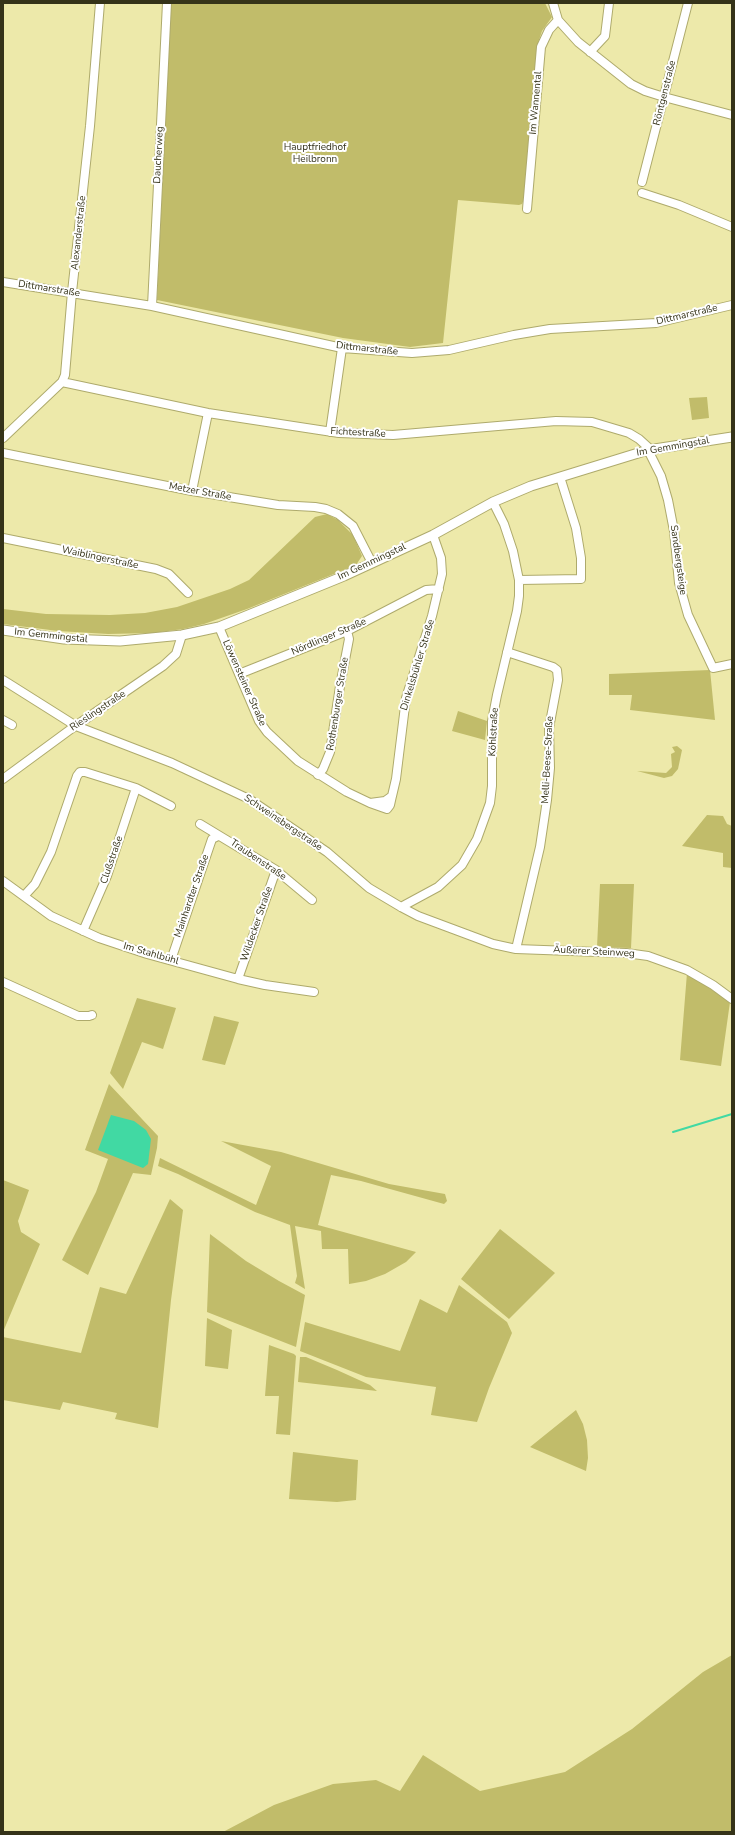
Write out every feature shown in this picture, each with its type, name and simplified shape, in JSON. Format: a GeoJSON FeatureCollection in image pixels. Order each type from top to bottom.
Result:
{"type":"FeatureCollection","features":[{"type":"Feature","properties":{"kind":"street","name":"Alexanderstraße"},"geometry":{"type":"LineString","coordinates":[[62,382],[67,366],[72,292],[90,126],[100,3]]}},
{"type":"Feature","properties":{"kind":"street","name":"Daucherweg"},"geometry":{"type":"LineString","coordinates":[[152,306],[167,3]]}},
{"type":"Feature","properties":{"kind":"street"},"geometry":{"type":"LineString","coordinates":[[553,3],[558,20],[578,42],[631,84],[645,91],[664,97],[732,115]]}},
{"type":"Feature","properties":{"kind":"street"},"geometry":{"type":"LineString","coordinates":[[590,52],[605,36],[609,3]]}},
{"type":"Feature","properties":{"kind":"street","name":"Röntgenstraße"},"geometry":{"type":"LineString","coordinates":[[642,182],[688,3]]}},
{"type":"Feature","properties":{"kind":"street","name":"Im Wannental"},"geometry":{"type":"LineString","coordinates":[[527,209],[541,48],[549,30],[558,20]]}},
{"type":"Feature","properties":{"kind":"street"},"geometry":{"type":"LineString","coordinates":[[642,194],[679,205],[732,227]]}},
{"type":"Feature","properties":{"kind":"street","name":"Dittmarstraße"},"geometry":{"type":"LineString","coordinates":[[3,282],[152,306],[342,348],[412,353],[449,350],[514,334],[550,329],[656,323],[732,305]]}},
{"type":"Feature","properties":{"kind":"street"},"geometry":{"type":"LineString","coordinates":[[330,432],[342,348]]}},
{"type":"Feature","properties":{"kind":"street"},"geometry":{"type":"LineString","coordinates":[[3,438],[62,382]]}},
{"type":"Feature","properties":{"kind":"street","name":"Fichtestraße"},"geometry":{"type":"LineString","coordinates":[[62,382],[208,413],[330,432],[393,435],[470,427],[574,420],[592,422],[618,429],[639,439],[649,449]]}},
{"type":"Feature","properties":{"kind":"street"},"geometry":{"type":"LineString","coordinates":[[192,490],[208,413]]}},
{"type":"Feature","properties":{"kind":"street","name":"Im Gemmingstal"},"geometry":{"type":"LineString","coordinates":[[3,630],[35,636],[101,641],[139,640],[182,635],[218,627],[372,563],[433,535],[493,502],[531,486],[649,449],[681,443],[732,437]]}},
{"type":"Feature","properties":{"kind":"street","name":"Sandbergsteige"},"geometry":{"type":"LineString","coordinates":[[649,449],[668,500],[674,531],[679,583],[691,621],[713,668],[732,664]]}},
{"type":"Feature","properties":{"kind":"street","name":"Metzer Straße"},"geometry":{"type":"LineString","coordinates":[[3,453],[192,490],[278,505],[315,507],[338,514],[353,526],[372,563]]}},
{"type":"Feature","properties":{"kind":"street"},"geometry":{"type":"LineString","coordinates":[[519,580],[580,579],[581,558],[576,528],[560,477]]}},
{"type":"Feature","properties":{"kind":"street","name":"Köhlstraße"},"geometry":{"type":"LineString","coordinates":[[401,907],[438,887],[462,865],[477,839],[490,803],[492,786],[492,721],[517,611],[519,580],[509,538],[493,502]]}},
{"type":"Feature","properties":{"kind":"street","name":"Dinkelsbühler Straße"},"geometry":{"type":"LineString","coordinates":[[370,803],[387,809],[390,805],[396,779],[406,698],[432,616],[442,574],[441,558],[433,535]]}},
{"type":"Feature","properties":{"kind":"street","name":"Waiblingerstraße"},"geometry":{"type":"LineString","coordinates":[[3,538],[156,569],[169,574],[188,593]]}},
{"type":"Feature","properties":{"kind":"street","name":"Nördlinger Straße"},"geometry":{"type":"LineString","coordinates":[[239,674],[347,631],[426,590],[439,588]]}},
{"type":"Feature","properties":{"kind":"street","name":"Löwensteiner Straße"},"geometry":{"type":"LineString","coordinates":[[218,627],[259,721],[267,732],[298,762],[318,775],[370,803]]}},
{"type":"Feature","properties":{"kind":"street","name":"Rothenburger Straße"},"geometry":{"type":"LineString","coordinates":[[318,775],[324,769],[330,752],[349,639],[347,631]]}},
{"type":"Feature","properties":{"kind":"street","name":"Rieslingstraße"},"geometry":{"type":"LineString","coordinates":[[3,779],[170,661],[179,649],[182,635]]}},
{"type":"Feature","properties":{"kind":"street","name":"Melli-Beese-Straße"},"geometry":{"type":"LineString","coordinates":[[508,652],[553,667],[557,670],[558,680],[549,728],[550,768],[540,847],[516,949]]}},
{"type":"Feature","properties":{"kind":"street","name":"Schweinsbergstraße"},"geometry":{"type":"LineString","coordinates":[[3,680],[76,726],[184,768],[250,799],[326,852],[369,888],[401,907],[493,944],[516,949]]}},
{"type":"Feature","properties":{"kind":"street"},"geometry":{"type":"LineString","coordinates":[[3,720],[12,725]]}},
{"type":"Feature","properties":{"kind":"street"},"geometry":{"type":"LineString","coordinates":[[24,896],[35,884],[51,852],[77,776],[80,772],[85,772],[136,788],[171,806]]}},
{"type":"Feature","properties":{"kind":"street","name":"Clußstraße"},"geometry":{"type":"LineString","coordinates":[[83,931],[107,876],[136,788]]}},
{"type":"Feature","properties":{"kind":"street","name":"Traubenstraße"},"geometry":{"type":"LineString","coordinates":[[200,824],[276,870],[312,900]]}},
{"type":"Feature","properties":{"kind":"street","name":"Mainhardter Straße"},"geometry":{"type":"LineString","coordinates":[[171,960],[212,839],[218,836]]}},
{"type":"Feature","properties":{"kind":"street","name":"Wildecker Straße"},"geometry":{"type":"LineString","coordinates":[[238,979],[276,870]]}},
{"type":"Feature","properties":{"kind":"street","name":"Im Stahlbühl"},"geometry":{"type":"LineString","coordinates":[[3,881],[51,916],[121,946],[238,979],[265,985],[314,992]]}},
{"type":"Feature","properties":{"kind":"street","name":"Äußerer Steinweg"},"geometry":{"type":"LineString","coordinates":[[516,949],[626,952],[648,956],[687,970],[713,985],[732,999]]}},
{"type":"Feature","properties":{"kind":"street"},"geometry":{"type":"LineString","coordinates":[[3,982],[78,1016],[92,1015]]}},
{"type":"Feature","properties":{"kind":"green space","name":"Hauptfriedhof Heilbronn"},"geometry":{"type":"Polygon","coordinates":[[[171,3],[545,3],[552,17],[542,31],[538,43],[526,195],[522,204],[519,205],[458,200],[443,343],[410,347],[343,338],[157,300],[171,3]]]}},
{"type":"Feature","properties":{"kind":"green space"},"geometry":{"type":"Polygon","coordinates":[[[707,397],[709,418],[692,420],[689,398],[707,397]]]}},
{"type":"Feature","properties":{"kind":"green space"},"geometry":{"type":"Polygon","coordinates":[[[327,514],[338,520],[353,535],[362,556],[356,565],[247,609],[204,624],[183,629],[153,633],[108,634],[58,631],[3,624],[3,609],[46,614],[110,615],[145,613],[177,607],[230,589],[249,580],[315,517],[327,514]]]}},
{"type":"Feature","properties":{"kind":"green space"},"geometry":{"type":"Polygon","coordinates":[[[710,670],[715,720],[630,710],[632,695],[609,695],[609,674],[710,670]]]}},
{"type":"Feature","properties":{"kind":"green space"},"geometry":{"type":"Polygon","coordinates":[[[458,711],[487,721],[485,740],[452,731],[458,711]]]}},
{"type":"Feature","properties":{"kind":"green space"},"geometry":{"type":"Polygon","coordinates":[[[677,746],[682,750],[678,769],[672,776],[664,778],[637,771],[666,773],[672,767],[671,754],[675,752],[672,747],[677,746]]]}},
{"type":"Feature","properties":{"kind":"green space"},"geometry":{"type":"Polygon","coordinates":[[[707,815],[723,816],[727,824],[732,826],[732,868],[723,867],[723,853],[682,846],[707,815]]]}},
{"type":"Feature","properties":{"kind":"green space"},"geometry":{"type":"Polygon","coordinates":[[[600,884],[634,884],[631,948],[597,947],[600,884]]]}},
{"type":"Feature","properties":{"kind":"green space"},"geometry":{"type":"Polygon","coordinates":[[[687,973],[730,1002],[721,1066],[680,1060],[687,973]]]}},
{"type":"Feature","properties":{"kind":"green space"},"geometry":{"type":"Polygon","coordinates":[[[137,998],[176,1008],[163,1049],[142,1042],[123,1089],[110,1073],[137,998]]]}},
{"type":"Feature","properties":{"kind":"green space"},"geometry":{"type":"Polygon","coordinates":[[[214,1016],[239,1022],[225,1065],[202,1060],[214,1016]]]}},
{"type":"Feature","properties":{"kind":"green space"},"geometry":{"type":"Polygon","coordinates":[[[109,1084],[158,1136],[157,1148],[151,1175],[133,1173],[88,1275],[62,1260],[96,1192],[108,1159],[85,1150],[109,1084]]]}},
{"type":"Feature","properties":{"kind":"green space"},"geometry":{"type":"Polygon","coordinates":[[[221,1141],[281,1152],[389,1184],[445,1194],[447,1201],[444,1204],[361,1181],[331,1175],[318,1225],[416,1252],[406,1262],[385,1274],[366,1281],[349,1284],[348,1249],[322,1249],[321,1231],[295,1226],[305,1289],[295,1283],[297,1276],[290,1225],[255,1212],[178,1174],[158,1166],[160,1158],[256,1205],[271,1166],[221,1141]]]}},
{"type":"Feature","properties":{"kind":"green space"},"geometry":{"type":"Polygon","coordinates":[[[3,1180],[29,1190],[18,1221],[21,1232],[40,1244],[3,1332],[3,1180]]]}},
{"type":"Feature","properties":{"kind":"green space"},"geometry":{"type":"Polygon","coordinates":[[[170,1199],[183,1210],[171,1300],[158,1428],[115,1419],[117,1413],[63,1402],[60,1410],[3,1400],[3,1337],[81,1353],[100,1287],[126,1294],[170,1199]]]}},
{"type":"Feature","properties":{"kind":"green space"},"geometry":{"type":"Polygon","coordinates":[[[500,1229],[555,1273],[509,1319],[461,1279],[500,1229]]]}},
{"type":"Feature","properties":{"kind":"green space"},"geometry":{"type":"Polygon","coordinates":[[[210,1234],[246,1261],[305,1295],[296,1347],[207,1312],[210,1234]]]}},
{"type":"Feature","properties":{"kind":"green space"},"geometry":{"type":"Polygon","coordinates":[[[459,1285],[507,1322],[512,1333],[489,1388],[477,1422],[431,1415],[436,1387],[366,1377],[300,1351],[305,1322],[400,1351],[420,1299],[447,1313],[459,1285]]]}},
{"type":"Feature","properties":{"kind":"green space"},"geometry":{"type":"Polygon","coordinates":[[[207,1318],[232,1330],[228,1369],[205,1366],[207,1318]]]}},
{"type":"Feature","properties":{"kind":"green space"},"geometry":{"type":"Polygon","coordinates":[[[269,1345],[296,1356],[290,1435],[276,1434],[279,1396],[265,1396],[269,1345]]]}},
{"type":"Feature","properties":{"kind":"green space"},"geometry":{"type":"Polygon","coordinates":[[[300,1357],[306,1357],[337,1370],[370,1385],[377,1391],[298,1382],[300,1357]]]}},
{"type":"Feature","properties":{"kind":"green space"},"geometry":{"type":"Polygon","coordinates":[[[576,1410],[583,1424],[587,1440],[588,1458],[586,1471],[530,1447],[576,1410]]]}},
{"type":"Feature","properties":{"kind":"green space"},"geometry":{"type":"Polygon","coordinates":[[[293,1452],[358,1460],[356,1500],[337,1502],[289,1499],[293,1452]]]}},
{"type":"Feature","properties":{"kind":"green space"},"geometry":{"type":"Polygon","coordinates":[[[732,1655],[732,1832],[223,1832],[274,1805],[333,1784],[376,1780],[400,1791],[423,1755],[480,1791],[565,1772],[632,1729],[703,1672],[732,1655]]]}},
{"type":"Feature","properties":{"kind":"shaded area"},"geometry":{"type":"Polygon","coordinates":[[[111,1115],[134,1121],[146,1130],[151,1139],[148,1164],[143,1168],[98,1150],[111,1115]]]}},
{"type":"Feature","properties":{"kind":"waterway"},"geometry":{"type":"LineString","coordinates":[[673,1132],[732,1114]]}}]}
